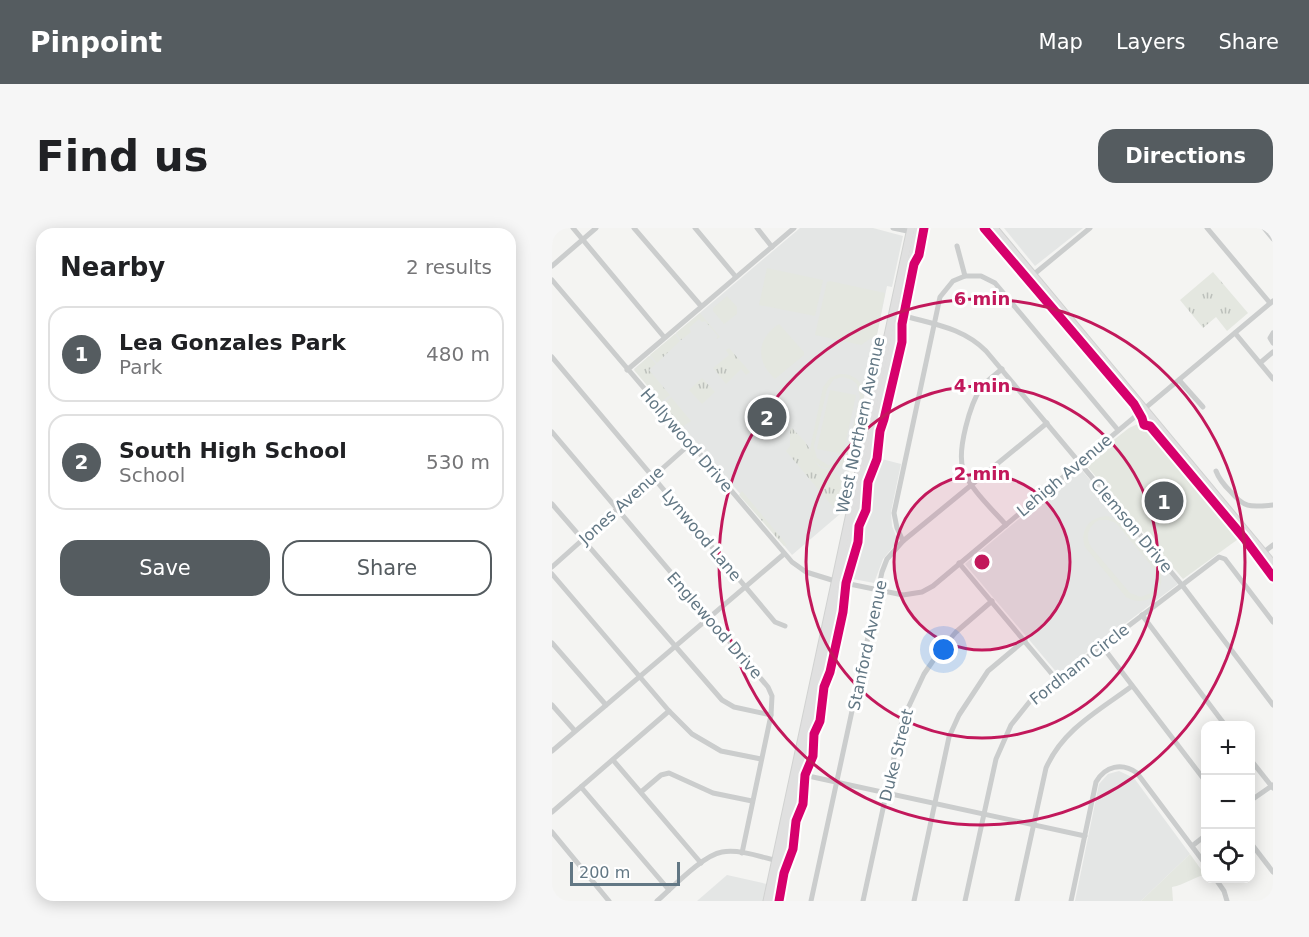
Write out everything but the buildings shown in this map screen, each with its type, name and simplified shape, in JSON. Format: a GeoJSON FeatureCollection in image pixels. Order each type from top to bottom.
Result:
{"type":"FeatureCollection","features":[{"type":"Feature","properties":{"kind":"main road"},"geometry":{"type":"LineString","coordinates":[[994,228],[1273,564]]}},
{"type":"Feature","properties":{"kind":"main road","name":"West Northern Avenue"},"geometry":{"type":"LineString","coordinates":[[773,901],[797,774],[914,230]]}},
{"type":"Feature","properties":{"kind":"main road","name":"West Northern Avenue"},"geometry":{"type":"LineString","coordinates":[[767,901],[779,861]]}},
{"type":"Feature","properties":{"kind":"street"},"geometry":{"type":"LineString","coordinates":[[573,228],[664,337]]}},
{"type":"Feature","properties":{"kind":"street"},"geometry":{"type":"LineString","coordinates":[[552,266],[596,228]]}},
{"type":"Feature","properties":{"kind":"street"},"geometry":{"type":"LineString","coordinates":[[634,228],[701,306]]}},
{"type":"Feature","properties":{"kind":"street"},"geometry":{"type":"LineString","coordinates":[[695,228],[736,277]]}},
{"type":"Feature","properties":{"kind":"street"},"geometry":{"type":"LineString","coordinates":[[757,228],[772,247]]}},
{"type":"Feature","properties":{"kind":"street"},"geometry":{"type":"LineString","coordinates":[[627,370],[794,228]]}},
{"type":"Feature","properties":{"kind":"street"},"geometry":{"type":"LineString","coordinates":[[893,228],[914,230]]}},
{"type":"Feature","properties":{"kind":"street"},"geometry":{"type":"LineString","coordinates":[[1033,275],[1090,228]]}},
{"type":"Feature","properties":{"kind":"street"},"geometry":{"type":"LineString","coordinates":[[1207,228],[1272,302]]}},
{"type":"Feature","properties":{"kind":"street"},"geometry":{"type":"LineString","coordinates":[[1264,228],[1273,239]]}},
{"type":"Feature","properties":{"kind":"street"},"geometry":{"type":"LineString","coordinates":[[957,246],[965,276]]}},
{"type":"Feature","properties":{"kind":"street"},"geometry":{"type":"LineString","coordinates":[[903,541],[894,513],[940,297],[952,281],[965,276],[981,276],[996,283],[1118,430]]}},
{"type":"Feature","properties":{"kind":"street","name":"Hollywood Drive"},"geometry":{"type":"LineString","coordinates":[[552,280],[784,554],[806,572],[838,582]]}},
{"type":"Feature","properties":{"kind":"street","name":"Lehigh Avenue"},"geometry":{"type":"LineString","coordinates":[[838,582],[903,595],[922,592],[933,586],[1272,302]]}},
{"type":"Feature","properties":{"kind":"street","name":"Clemson Drive"},"geometry":{"type":"LineString","coordinates":[[896,314],[951,327],[971,338],[986,351],[1182,585]]}},
{"type":"Feature","properties":{"kind":"street"},"geometry":{"type":"LineString","coordinates":[[1235,333],[1273,379]]}},
{"type":"Feature","properties":{"kind":"street"},"geometry":{"type":"LineString","coordinates":[[1273,333],[1270,338],[1273,343]]}},
{"type":"Feature","properties":{"kind":"street"},"geometry":{"type":"LineString","coordinates":[[1260,363],[1273,352]]}},
{"type":"Feature","properties":{"kind":"street","name":"Lynwood Lane"},"geometry":{"type":"LineString","coordinates":[[552,357],[775,622],[784,626]]}},
{"type":"Feature","properties":{"kind":"street"},"geometry":{"type":"LineString","coordinates":[[1002,369],[982,386],[973,402],[961,451],[963,469],[972,485],[1006,525]]}},
{"type":"Feature","properties":{"kind":"street"},"geometry":{"type":"LineString","coordinates":[[1179,380],[1203,407]]}},
{"type":"Feature","properties":{"kind":"street","name":"Stanford Avenue"},"geometry":{"type":"LineString","coordinates":[[812,901],[887,559],[903,541],[1047,423]]}},
{"type":"Feature","properties":{"kind":"street","name":"Englewood Drive"},"geometry":{"type":"LineString","coordinates":[[552,432],[768,687],[772,696],[771,715],[742,853]]}},
{"type":"Feature","properties":{"kind":"street","name":"Jones Avenue"},"geometry":{"type":"LineString","coordinates":[[552,567],[690,443]]}},
{"type":"Feature","properties":{"kind":"street"},"geometry":{"type":"LineString","coordinates":[[1216,471],[1220,480],[1240,503],[1251,507],[1273,505]]}},
{"type":"Feature","properties":{"kind":"street"},"geometry":{"type":"LineString","coordinates":[[552,504],[722,700],[734,707],[771,715]]}},
{"type":"Feature","properties":{"kind":"street"},"geometry":{"type":"LineString","coordinates":[[1264,552],[1273,545]]}},
{"type":"Feature","properties":{"kind":"street"},"geometry":{"type":"LineString","coordinates":[[552,751],[784,554]]}},
{"type":"Feature","properties":{"kind":"street","name":"Fordham Circle"},"geometry":{"type":"LineString","coordinates":[[965,901],[996,759],[1005,735],[1023,708],[1216,559],[1222,557],[1273,622]]}},
{"type":"Feature","properties":{"kind":"street"},"geometry":{"type":"LineString","coordinates":[[959,563],[1057,680]]}},
{"type":"Feature","properties":{"kind":"street"},"geometry":{"type":"LineString","coordinates":[[552,574],[669,711],[692,734],[721,751],[761,759]]}},
{"type":"Feature","properties":{"kind":"street"},"geometry":{"type":"LineString","coordinates":[[1182,585],[1273,705]]}},
{"type":"Feature","properties":{"kind":"street","name":"Duke Street"},"geometry":{"type":"LineString","coordinates":[[863,901],[902,721],[924,674],[939,652],[956,632],[992,601]]}},
{"type":"Feature","properties":{"kind":"street"},"geometry":{"type":"LineString","coordinates":[[1142,615],[1221,721]]}},
{"type":"Feature","properties":{"kind":"street"},"geometry":{"type":"LineString","coordinates":[[914,901],[949,737],[958,715],[988,671],[1025,640]]}},
{"type":"Feature","properties":{"kind":"street"},"geometry":{"type":"LineString","coordinates":[[552,643],[606,705]]}},
{"type":"Feature","properties":{"kind":"street"},"geometry":{"type":"LineString","coordinates":[[1102,646],[1201,776]]}},
{"type":"Feature","properties":{"kind":"street"},"geometry":{"type":"LineString","coordinates":[[1017,901],[1046,768],[1066,735],[1132,686]]}},
{"type":"Feature","properties":{"kind":"street"},"geometry":{"type":"LineString","coordinates":[[552,705],[575,731]]}},
{"type":"Feature","properties":{"kind":"street"},"geometry":{"type":"LineString","coordinates":[[552,812],[669,711]]}},
{"type":"Feature","properties":{"kind":"street"},"geometry":{"type":"LineString","coordinates":[[613,760],[701,863]]}},
{"type":"Feature","properties":{"kind":"street"},"geometry":{"type":"LineString","coordinates":[[1255,764],[1272,786],[1255,798]]}},
{"type":"Feature","properties":{"kind":"street"},"geometry":{"type":"LineString","coordinates":[[1071,901],[1099,777],[1113,767],[1123,767],[1137,773],[1201,858]]}},
{"type":"Feature","properties":{"kind":"street"},"geometry":{"type":"LineString","coordinates":[[641,792],[669,772],[713,793],[752,801]]}},
{"type":"Feature","properties":{"kind":"street"},"geometry":{"type":"LineString","coordinates":[[797,774],[1084,836]]}},
{"type":"Feature","properties":{"kind":"street"},"geometry":{"type":"LineString","coordinates":[[581,787],[669,891]]}},
{"type":"Feature","properties":{"kind":"street"},"geometry":{"type":"LineString","coordinates":[[552,832],[609,901]]}},
{"type":"Feature","properties":{"kind":"street"},"geometry":{"type":"LineString","coordinates":[[1192,846],[1201,839]]}},
{"type":"Feature","properties":{"kind":"street"},"geometry":{"type":"LineString","coordinates":[[1255,847],[1273,872]]}},
{"type":"Feature","properties":{"kind":"street"},"geometry":{"type":"LineString","coordinates":[[657,901],[701,863],[717,853],[742,853],[779,861]]}},
{"type":"Feature","properties":{"kind":"street"},"geometry":{"type":"LineString","coordinates":[[1218,883],[1227,901]]}},
{"type":"Feature","properties":{"kind":"shaded area"},"geometry":{"type":"Polygon","coordinates":[[[800,228],[873,228],[903,236],[892,287],[887,286],[840,514],[792,555],[634,369],[800,228]]]}},
{"type":"Feature","properties":{"kind":"shaded area"},"geometry":{"type":"Polygon","coordinates":[[[1004,228],[1083,228],[1035,266],[1004,228]]]}},
{"type":"Feature","properties":{"kind":"shaded area"},"geometry":{"type":"Polygon","coordinates":[[[878,458],[901,464],[891,512],[892,526],[898,541],[883,559],[874,583],[853,579],[878,458]]]}},
{"type":"Feature","properties":{"kind":"shaded area"},"geometry":{"type":"Polygon","coordinates":[[[1080,468],[1178,584],[1058,674],[965,564],[1080,468]]]}},
{"type":"Feature","properties":{"kind":"shaded area"},"geometry":{"type":"Polygon","coordinates":[[[1119,771],[1134,778],[1190,854],[1141,901],[1075,901],[1099,784],[1108,774],[1119,771]]]}},
{"type":"Feature","properties":{"kind":"shaded area"},"geometry":{"type":"Polygon","coordinates":[[[727,875],[767,884],[763,901],[697,901],[727,875]]]}},
{"type":"Feature","properties":{"kind":"green space"},"geometry":{"type":"Polygon","coordinates":[[[767,268],[823,280],[815,316],[759,305],[767,268]]]}},
{"type":"Feature","properties":{"kind":"green space"},"geometry":{"type":"Polygon","coordinates":[[[1213,272],[1248,313],[1227,331],[1216,317],[1203,328],[1180,300],[1213,272]]]}},
{"type":"Feature","properties":{"kind":"green space"},"geometry":{"type":"Polygon","coordinates":[[[827,282],[885,293],[877,334],[861,345],[815,335],[827,282]]]}},
{"type":"Feature","properties":{"kind":"green space"},"geometry":{"type":"Polygon","coordinates":[[[727,296],[737,307],[737,314],[724,324],[713,308],[727,296]]]}},
{"type":"Feature","properties":{"kind":"green space"},"geometry":{"type":"Polygon","coordinates":[[[700,313],[720,337],[716,339],[718,336],[705,321],[702,322],[699,319],[689,328],[691,332],[681,340],[676,333],[700,313]]]}},
{"type":"Feature","properties":{"kind":"green space"},"geometry":{"type":"Polygon","coordinates":[[[779,324],[804,352],[804,355],[775,379],[764,365],[761,350],[766,336],[779,324]]]}},
{"type":"Feature","properties":{"kind":"green space"},"geometry":{"type":"Polygon","coordinates":[[[675,334],[680,341],[657,363],[650,355],[675,334]]]}},
{"type":"Feature","properties":{"kind":"green space"},"geometry":{"type":"Polygon","coordinates":[[[729,348],[750,372],[746,375],[741,369],[726,384],[713,368],[729,355],[726,350],[729,348]]]}},
{"type":"Feature","properties":{"kind":"green space"},"geometry":{"type":"Polygon","coordinates":[[[649,356],[656,364],[649,370],[670,395],[661,402],[634,370],[649,356]]]}},
{"type":"Feature","properties":{"kind":"green space"},"geometry":{"type":"Polygon","coordinates":[[[839,374],[853,376],[859,381],[864,394],[848,470],[844,469],[845,464],[834,468],[823,467],[815,460],[810,449],[823,387],[830,378],[839,374]],[[843,377],[834,379],[827,389],[814,446],[817,458],[828,465],[839,463],[847,454],[860,396],[857,384],[843,377]]]}},
{"type":"Feature","properties":{"kind":"green space"},"geometry":{"type":"Polygon","coordinates":[[[702,378],[715,392],[702,404],[689,390],[702,378]]]}},
{"type":"Feature","properties":{"kind":"green space"},"geometry":{"type":"Polygon","coordinates":[[[830,390],[856,395],[843,454],[817,449],[830,390]]]}},
{"type":"Feature","properties":{"kind":"green space"},"geometry":{"type":"Polygon","coordinates":[[[671,397],[691,421],[682,427],[663,404],[671,397]]]}},
{"type":"Feature","properties":{"kind":"green space"},"geometry":{"type":"Polygon","coordinates":[[[1140,423],[1147,424],[1241,537],[1183,579],[1086,465],[1087,461],[1129,428],[1140,423]]]}},
{"type":"Feature","properties":{"kind":"green space"},"geometry":{"type":"Polygon","coordinates":[[[792,428],[806,443],[819,466],[833,470],[843,481],[838,502],[833,507],[786,451],[790,446],[792,428]]]}},
{"type":"Feature","properties":{"kind":"green space"},"geometry":{"type":"Polygon","coordinates":[[[742,491],[787,545],[784,546],[739,495],[742,491]]]}},
{"type":"Feature","properties":{"kind":"green space"},"geometry":{"type":"Polygon","coordinates":[[[1108,516],[1121,523],[1160,570],[1158,591],[1147,600],[1133,600],[1126,597],[1085,547],[1084,535],[1087,525],[1096,518],[1108,516]],[[1099,520],[1090,528],[1088,539],[1091,547],[1130,593],[1141,597],[1151,593],[1157,582],[1155,570],[1116,523],[1099,520]]]}},
{"type":"Feature","properties":{"kind":"green space"},"geometry":{"type":"Polygon","coordinates":[[[1190,854],[1201,869],[1201,876],[1172,887],[1173,901],[1141,901],[1190,854]]]}},
{"type":"Feature","properties":{"kind":"cycle path"},"geometry":{"type":"LineString","coordinates":[[779,901],[784,873],[793,849],[796,821],[803,804],[805,775],[813,756],[814,734],[820,721],[824,687],[830,672],[843,612],[846,583],[858,542],[859,526],[866,510],[868,482],[877,459],[880,431],[902,342],[902,324],[924,228]]}},
{"type":"Feature","properties":{"kind":"cycle path"},"geometry":{"type":"LineString","coordinates":[[984,228],[1134,404],[1144,425],[1150,426],[1244,538],[1273,577]]}},
{"type":"Feature","properties":{"kind":"place","name":"South High School"},"geometry":{"type":"Point","coordinates":[767,417]}},
{"type":"Feature","properties":{"kind":"place","name":"Lea Gonzales Park"},"geometry":{"type":"Point","coordinates":[1164,501]}}]}
